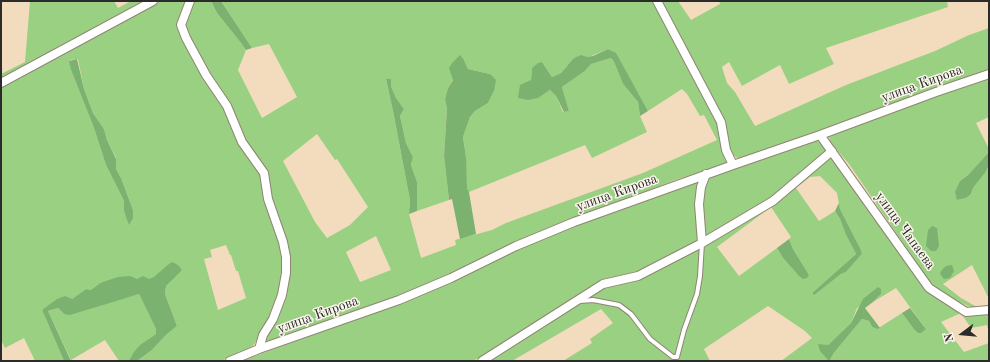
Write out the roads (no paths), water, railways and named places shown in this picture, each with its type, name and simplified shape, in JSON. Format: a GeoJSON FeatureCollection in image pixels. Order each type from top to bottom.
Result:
{"type":"FeatureCollection","features":[{"type":"Feature","properties":{"kind":"street"},"geometry":{"type":"LineString","coordinates":[[1,83],[153,1]]}},
{"type":"Feature","properties":{"kind":"street","name":"улица Кирова"},"geometry":{"type":"LineString","coordinates":[[190,1],[181,25],[206,75],[227,106],[242,142],[264,173],[268,199],[283,242],[286,257],[286,273],[282,295],[273,319],[263,335],[259,349]]}},
{"type":"Feature","properties":{"kind":"street"},"geometry":{"type":"LineString","coordinates":[[657,1],[721,122],[726,150],[733,165]]}},
{"type":"Feature","properties":{"kind":"street","name":"улица Кирова"},"geometry":{"type":"LineString","coordinates":[[230,361],[259,349],[399,300],[451,278],[516,246],[559,228],[706,174],[820,135],[989,74]]}},
{"type":"Feature","properties":{"kind":"street","name":"улица Чапаева"},"geometry":{"type":"LineString","coordinates":[[820,135],[930,288],[966,312],[989,310]]}},
{"type":"Feature","properties":{"kind":"street"},"geometry":{"type":"LineString","coordinates":[[482,361],[603,284],[638,276],[702,243],[773,201],[832,151]]}},
{"type":"Feature","properties":{"kind":"street"},"geometry":{"type":"LineString","coordinates":[[702,243],[699,204],[700,187],[706,174]]}},
{"type":"Feature","properties":{"kind":"lane"},"geometry":{"type":"LineString","coordinates":[[574,302],[593,300],[619,305],[631,314],[650,339],[673,357],[677,357],[684,330],[697,294],[700,276],[702,243]]}}]}
